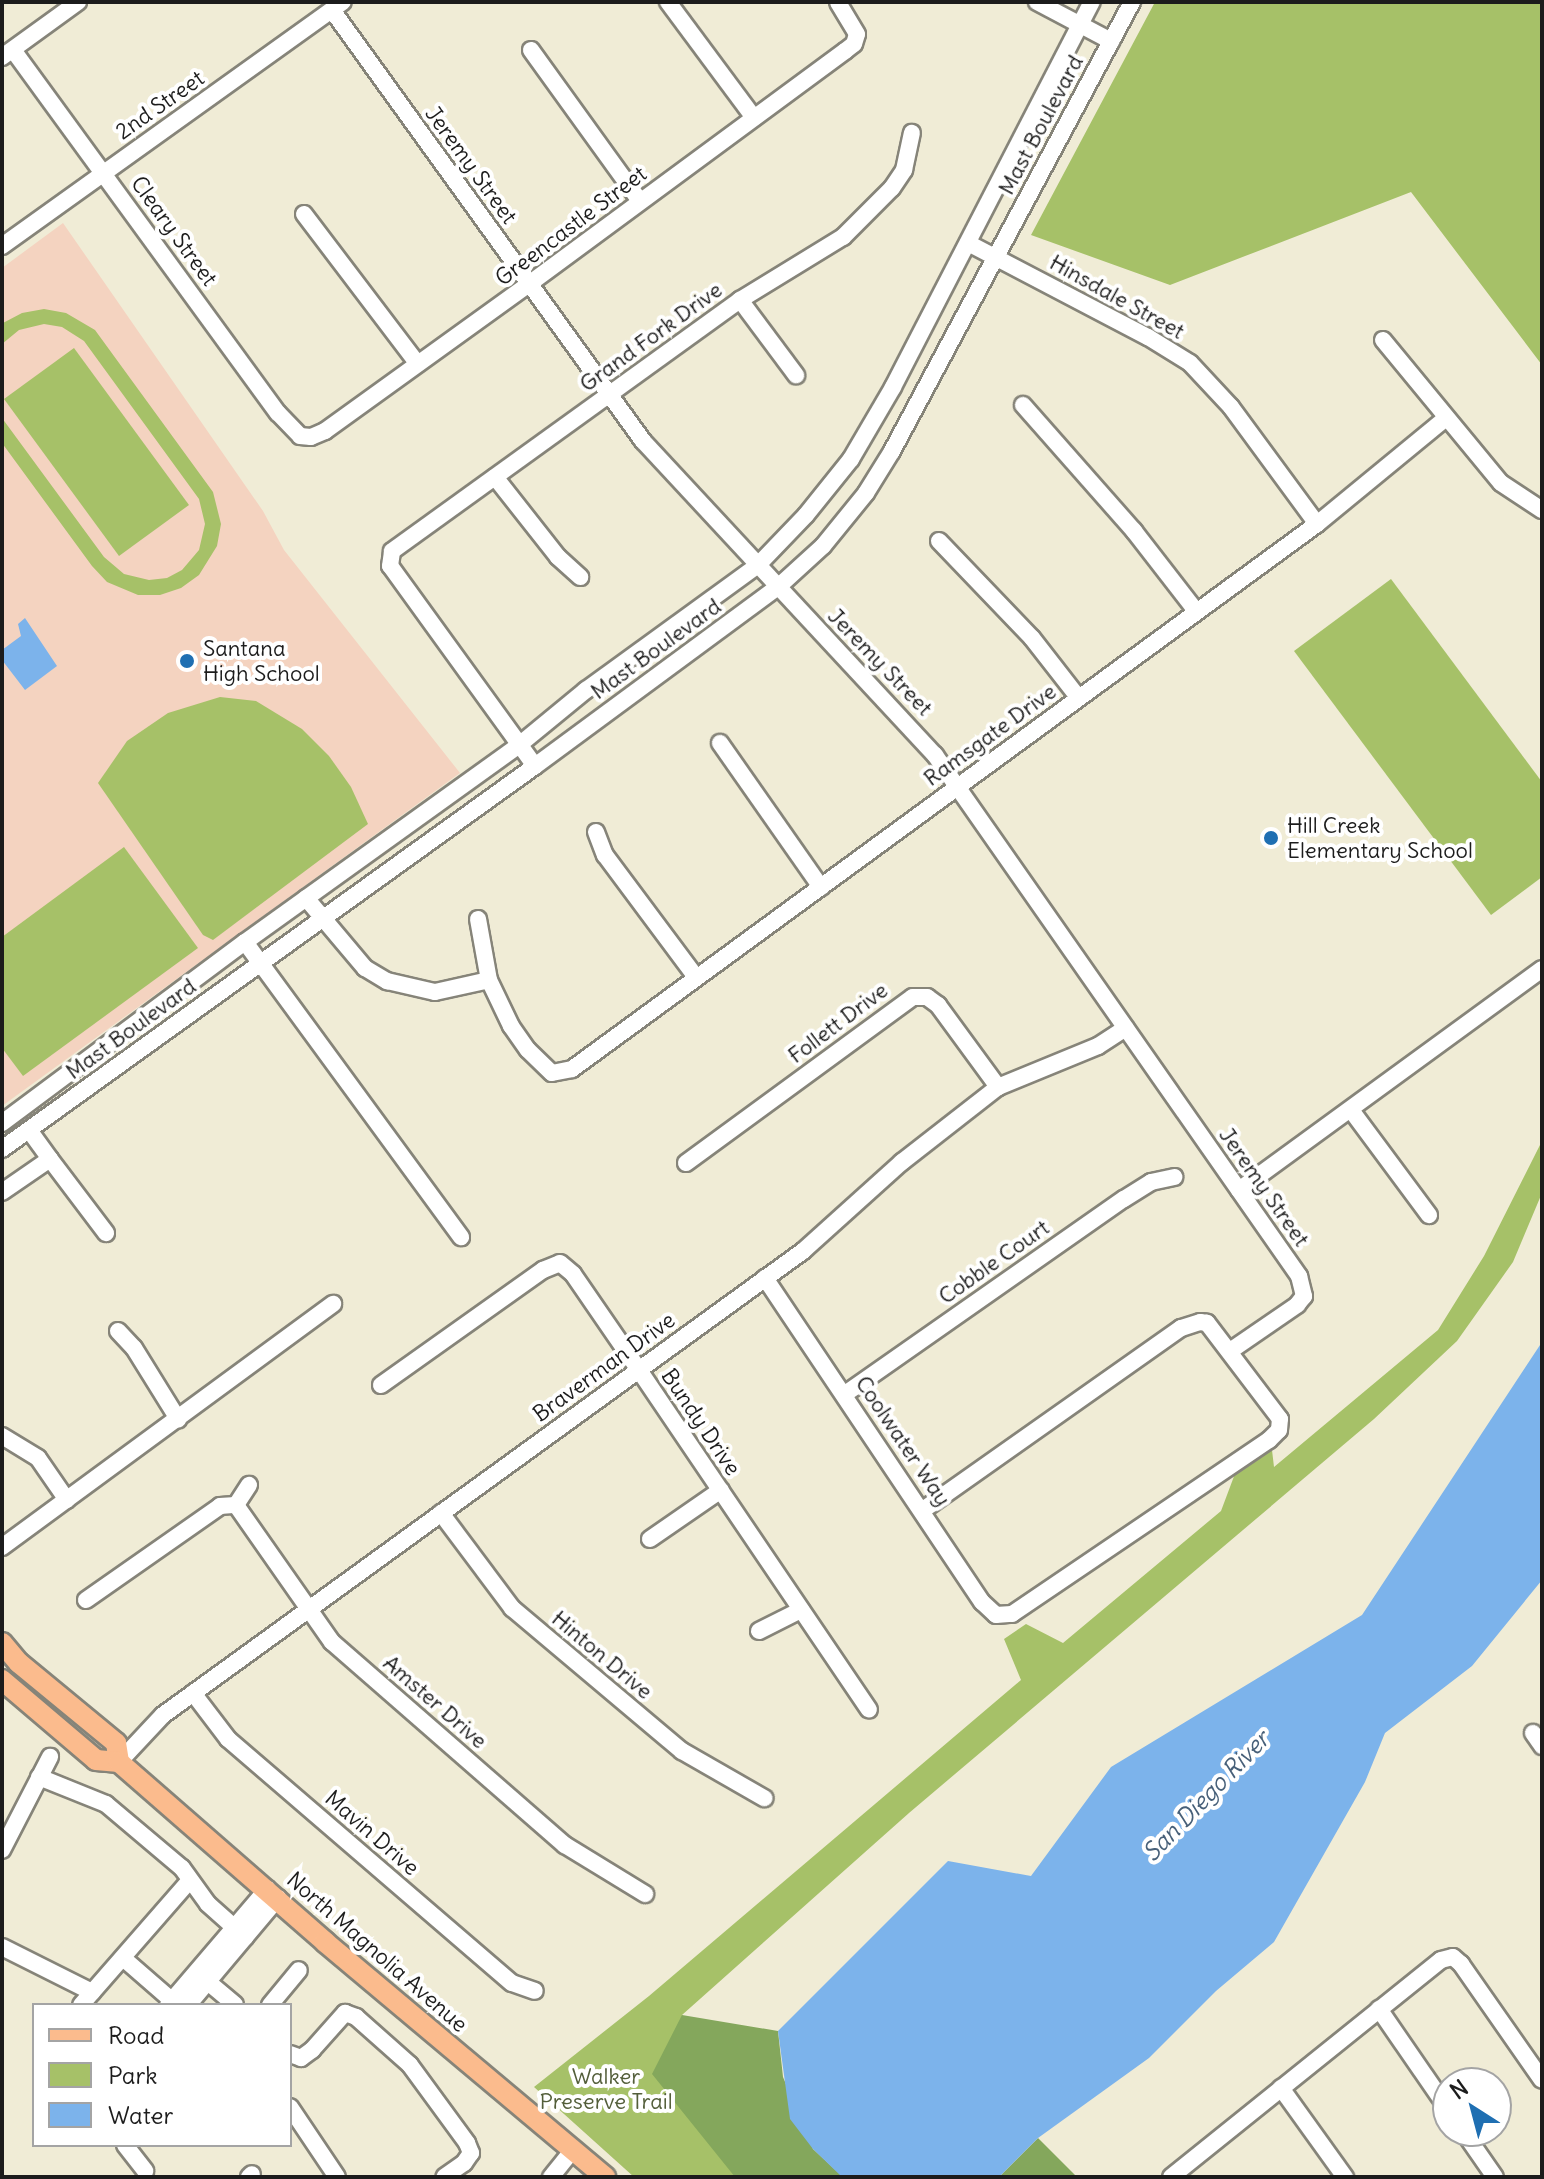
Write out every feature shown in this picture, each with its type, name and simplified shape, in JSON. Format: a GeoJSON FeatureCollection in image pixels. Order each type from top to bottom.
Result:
{"type":"FeatureCollection","features":[{"type":"Feature","properties":{"kind":"main road","name":"North Magnolia Avenue"},"geometry":{"type":"LineString","coordinates":[[2,1643],[10,1659],[116,1743],[119,1762]]}},
{"type":"Feature","properties":{"kind":"main road","name":"North Magnolia Avenue"},"geometry":{"type":"LineString","coordinates":[[2,1680],[96,1760],[119,1762],[605,2177]]}},
{"type":"Feature","properties":{"kind":"street"},"geometry":{"type":"LineString","coordinates":[[7,54],[78,2]]}},
{"type":"Feature","properties":{"kind":"street"},"geometry":{"type":"LineString","coordinates":[[668,2],[754,118]]}},
{"type":"Feature","properties":{"kind":"street","name":"Greencastle Street"},"geometry":{"type":"LineString","coordinates":[[300,436],[311,437],[325,431],[854,44],[857,34],[838,2]]}},
{"type":"Feature","properties":{"kind":"street"},"geometry":{"type":"LineString","coordinates":[[1037,2],[1111,41]]}},
{"type":"Feature","properties":{"kind":"street","name":"Mast Boulevard"},"geometry":{"type":"LineString","coordinates":[[2,1123],[245,942],[519,745],[586,690],[758,565],[806,515],[851,459],[968,243],[1092,2]]}},
{"type":"Feature","properties":{"kind":"street","name":"Mast Boulevard"},"geometry":{"type":"LineString","coordinates":[[2,1149],[535,766],[778,587],[823,546],[866,493],[946,353],[1132,2]]}},
{"type":"Feature","properties":{"kind":"street","name":"2nd Street"},"geometry":{"type":"LineString","coordinates":[[2,246],[338,6]]}},
{"type":"Feature","properties":{"kind":"street","name":"Jeremy Street"},"geometry":{"type":"LineString","coordinates":[[338,6],[529,284],[643,441],[919,735],[958,786],[1293,1267],[1304,1286],[1304,1296],[1297,1305],[1230,1351]]}},
{"type":"Feature","properties":{"kind":"street"},"geometry":{"type":"LineString","coordinates":[[531,50],[640,201]]}},
{"type":"Feature","properties":{"kind":"street","name":"Cleary Street"},"geometry":{"type":"LineString","coordinates":[[7,54],[104,172],[278,413],[300,436]]}},
{"type":"Feature","properties":{"kind":"street","name":"Grand Fork Drive"},"geometry":{"type":"LineString","coordinates":[[519,745],[390,566],[392,551],[740,300],[843,237],[904,170],[912,133]]}},
{"type":"Feature","properties":{"kind":"street"},"geometry":{"type":"LineString","coordinates":[[304,214],[418,364]]}},
{"type":"Feature","properties":{"kind":"street","name":"Hinsdale Street"},"geometry":{"type":"LineString","coordinates":[[968,243],[1148,337],[1190,363],[1231,407],[1317,524]]}},
{"type":"Feature","properties":{"kind":"street"},"geometry":{"type":"LineString","coordinates":[[740,300],[796,375]]}},
{"type":"Feature","properties":{"kind":"street"},"geometry":{"type":"LineString","coordinates":[[1383,340],[1501,483],[1542,510]]}},
{"type":"Feature","properties":{"kind":"street"},"geometry":{"type":"LineString","coordinates":[[1023,405],[1134,531],[1196,611]]}},
{"type":"Feature","properties":{"kind":"street","name":"Ramsgate Drive"},"geometry":{"type":"LineString","coordinates":[[489,980],[517,1034],[552,1073],[572,1069],[1317,524],[1446,418]]}},
{"type":"Feature","properties":{"kind":"street"},"geometry":{"type":"LineString","coordinates":[[495,477],[558,557],[580,577]]}},
{"type":"Feature","properties":{"kind":"street"},"geometry":{"type":"LineString","coordinates":[[939,541],[1032,638],[1078,697]]}},
{"type":"Feature","properties":{"kind":"street"},"geometry":{"type":"LineString","coordinates":[[720,743],[821,887]]}},
{"type":"Feature","properties":{"kind":"street"},"geometry":{"type":"LineString","coordinates":[[519,745],[535,766]]}},
{"type":"Feature","properties":{"kind":"street"},"geometry":{"type":"LineString","coordinates":[[596,832],[605,855],[696,977]]}},
{"type":"Feature","properties":{"kind":"street"},"geometry":{"type":"LineString","coordinates":[[306,898],[365,968],[399,986],[448,991],[489,980],[478,919]]}},
{"type":"Feature","properties":{"kind":"street"},"geometry":{"type":"LineString","coordinates":[[245,942],[461,1237]]}},
{"type":"Feature","properties":{"kind":"street"},"geometry":{"type":"LineString","coordinates":[[1239,1190],[1542,969]]}},
{"type":"Feature","properties":{"kind":"street","name":"Follett Drive"},"geometry":{"type":"LineString","coordinates":[[686,1163],[913,997],[927,997],[938,1005],[998,1087]]}},
{"type":"Feature","properties":{"kind":"street","name":"Braverman Drive"},"geometry":{"type":"LineString","coordinates":[[119,1762],[163,1715],[815,1242],[902,1162],[998,1087],[1098,1046],[1126,1028]]}},
{"type":"Feature","properties":{"kind":"street"},"geometry":{"type":"LineString","coordinates":[[1351,1110],[1429,1215]]}},
{"type":"Feature","properties":{"kind":"street"},"geometry":{"type":"LineString","coordinates":[[29,1130],[106,1233]]}},
{"type":"Feature","properties":{"kind":"street"},"geometry":{"type":"LineString","coordinates":[[2,1192],[50,1159]]}},
{"type":"Feature","properties":{"kind":"street","name":"Cobble Court"},"geometry":{"type":"LineString","coordinates":[[845,1394],[1124,1199],[1151,1182],[1174,1177]]}},
{"type":"Feature","properties":{"kind":"street","name":"Bundy Drive"},"geometry":{"type":"LineString","coordinates":[[381,1385],[543,1270],[560,1263],[573,1274],[869,1710]]}},
{"type":"Feature","properties":{"kind":"street","name":"Coolwater Way"},"geometry":{"type":"LineString","coordinates":[[765,1278],[982,1602],[996,1615],[1012,1614],[1269,1440],[1279,1430],[1280,1419],[1230,1351]]}},
{"type":"Feature","properties":{"kind":"street"},"geometry":{"type":"LineString","coordinates":[[2,1547],[333,1304]]}},
{"type":"Feature","properties":{"kind":"street"},"geometry":{"type":"LineString","coordinates":[[923,1510],[1181,1328],[1207,1323],[1230,1351]]}},
{"type":"Feature","properties":{"kind":"street"},"geometry":{"type":"LineString","coordinates":[[118,1331],[134,1348],[178,1419]]}},
{"type":"Feature","properties":{"kind":"street"},"geometry":{"type":"LineString","coordinates":[[2,1436],[38,1458],[67,1500]]}},
{"type":"Feature","properties":{"kind":"street"},"geometry":{"type":"LineString","coordinates":[[86,1600],[220,1506],[236,1505],[249,1485]]}},
{"type":"Feature","properties":{"kind":"street"},"geometry":{"type":"LineString","coordinates":[[650,1539],[721,1490]]}},
{"type":"Feature","properties":{"kind":"street","name":"Amster Drive"},"geometry":{"type":"LineString","coordinates":[[236,1505],[332,1642],[565,1845],[645,1894]]}},
{"type":"Feature","properties":{"kind":"street","name":"Hinton Drive"},"geometry":{"type":"LineString","coordinates":[[441,1513],[512,1608],[682,1751],[764,1798]]}},
{"type":"Feature","properties":{"kind":"street"},"geometry":{"type":"LineString","coordinates":[[759,1631],[801,1610]]}},
{"type":"Feature","properties":{"kind":"street","name":"Mavin Drive"},"geometry":{"type":"LineString","coordinates":[[193,1693],[238,1747],[512,1983],[535,1991]]}},
{"type":"Feature","properties":{"kind":"street"},"geometry":{"type":"LineString","coordinates":[[2,1850],[50,1757]]}},
{"type":"Feature","properties":{"kind":"street"},"geometry":{"type":"LineString","coordinates":[[39,1777],[106,1804],[182,1868],[189,1881],[240,1932]]}},
{"type":"Feature","properties":{"kind":"street"},"geometry":{"type":"LineString","coordinates":[[2,1947],[86,1999],[189,1881]]}},
{"type":"Feature","properties":{"kind":"street"},"geometry":{"type":"LineString","coordinates":[[177,2003],[272,1894]]}},
{"type":"Feature","properties":{"kind":"street"},"geometry":{"type":"LineString","coordinates":[[177,2003],[208,1982],[240,1932]]}},
{"type":"Feature","properties":{"kind":"street"},"geometry":{"type":"LineString","coordinates":[[1171,2177],[1441,1960],[1453,1957],[1469,1973],[1542,2080]]}},
{"type":"Feature","properties":{"kind":"street"},"geometry":{"type":"LineString","coordinates":[[123,1958],[175,2003]]}},
{"type":"Feature","properties":{"kind":"street"},"geometry":{"type":"LineString","coordinates":[[272,2003],[299,1970]]}},
{"type":"Feature","properties":{"kind":"street"},"geometry":{"type":"LineString","coordinates":[[208,1982],[233,2003]]}},
{"type":"Feature","properties":{"kind":"street"},"geometry":{"type":"LineString","coordinates":[[1379,2009],[1432,2086]]}},
{"type":"Feature","properties":{"kind":"street"},"geometry":{"type":"LineString","coordinates":[[292,2055],[301,2058],[312,2050],[345,2013],[356,2017],[410,2065],[467,2143],[471,2153],[464,2163],[444,2177]]}},
{"type":"Feature","properties":{"kind":"street"},"geometry":{"type":"LineString","coordinates":[[1281,2088],[1345,2177]]}},
{"type":"Feature","properties":{"kind":"street"},"geometry":{"type":"LineString","coordinates":[[292,2110],[337,2177]]}},
{"type":"Feature","properties":{"kind":"street"},"geometry":{"type":"LineString","coordinates":[[127,2147],[145,2171]]}},
{"type":"Feature","properties":{"kind":"street"},"geometry":{"type":"LineString","coordinates":[[1474,2147],[1495,2177]]}},
{"type":"Feature","properties":{"kind":"street"},"geometry":{"type":"LineString","coordinates":[[551,2177],[573,2150]]}},
{"type":"Feature","properties":{"kind":"shaded area","name":"Santana High School"},"geometry":{"type":"Polygon","coordinates":[[[63,223],[263,511],[284,550],[460,773],[2,1106],[2,268],[63,223]]]}},
{"type":"Feature","properties":{"kind":"green space"},"geometry":{"type":"Polygon","coordinates":[[[1155,2],[1542,2],[1542,365],[1411,192],[1170,285],[1031,235],[1155,2]]]}},
{"type":"Feature","properties":{"kind":"green space"},"geometry":{"type":"Polygon","coordinates":[[[44,309],[66,313],[95,330],[213,492],[221,524],[217,546],[199,575],[181,588],[160,595],[138,595],[107,582],[2,443],[2,418],[104,557],[124,574],[149,580],[167,578],[182,570],[199,550],[205,524],[199,499],[84,341],[62,327],[44,324],[19,330],[2,344],[3,323],[22,313],[44,309]]]}},
{"type":"Feature","properties":{"kind":"green space"},"geometry":{"type":"Polygon","coordinates":[[[74,348],[189,505],[119,556],[4,399],[74,348]]]}},
{"type":"Feature","properties":{"kind":"green space"},"geometry":{"type":"Polygon","coordinates":[[[1391,579],[1542,782],[1542,877],[1491,915],[1294,651],[1391,579]]]}},
{"type":"Feature","properties":{"kind":"green space"},"geometry":{"type":"Polygon","coordinates":[[[220,697],[256,701],[302,729],[329,756],[351,787],[368,824],[213,940],[203,935],[98,783],[127,741],[168,713],[220,697]]]}},
{"type":"Feature","properties":{"kind":"green space"},"geometry":{"type":"Polygon","coordinates":[[[124,847],[198,948],[23,1076],[2,1048],[2,937],[124,847]]]}},
{"type":"Feature","properties":{"kind":"green space","name":"Walker Preserve Trail"},"geometry":{"type":"Polygon","coordinates":[[[1542,1141],[1542,1193],[1513,1262],[1457,1341],[1374,1419],[909,1813],[682,2015],[740,2177],[634,2177],[534,2087],[649,1996],[1021,1680],[1004,1639],[1026,1624],[1063,1643],[1221,1511],[1236,1471],[1272,1450],[1274,1467],[1438,1330],[1484,1256],[1542,1141]]]}},
{"type":"Feature","properties":{"kind":"green space"},"geometry":{"type":"Polygon","coordinates":[[[682,2015],[778,2031],[783,2077],[813,2149],[843,2177],[735,2177],[652,2074],[682,2015]]]}},
{"type":"Feature","properties":{"kind":"green space"},"geometry":{"type":"Polygon","coordinates":[[[1038,2138],[1077,2177],[999,2177],[1038,2138]]]}},
{"type":"Feature","properties":{"kind":"water"},"geometry":{"type":"Polygon","coordinates":[[[25,618],[57,666],[25,690],[2,660],[2,650],[21,636],[18,624],[25,618]]]}},
{"type":"Feature","properties":{"kind":"water","name":"San Diego River"},"geometry":{"type":"Polygon","coordinates":[[[1542,1342],[1542,1580],[1472,1666],[1385,1733],[1365,1782],[1274,1942],[1216,1991],[1149,2058],[1038,2138],[999,2177],[841,2176],[813,2149],[790,2119],[778,2031],[948,1861],[1031,1876],[1111,1767],[1362,1615],[1542,1342]]]}},
{"type":"Feature","properties":{"kind":"place","name":"Santana High School"},"geometry":{"type":"Point","coordinates":[187,661]}},
{"type":"Feature","properties":{"kind":"place","name":"Hill Creek Elementary School"},"geometry":{"type":"Point","coordinates":[1271,838]}}]}
